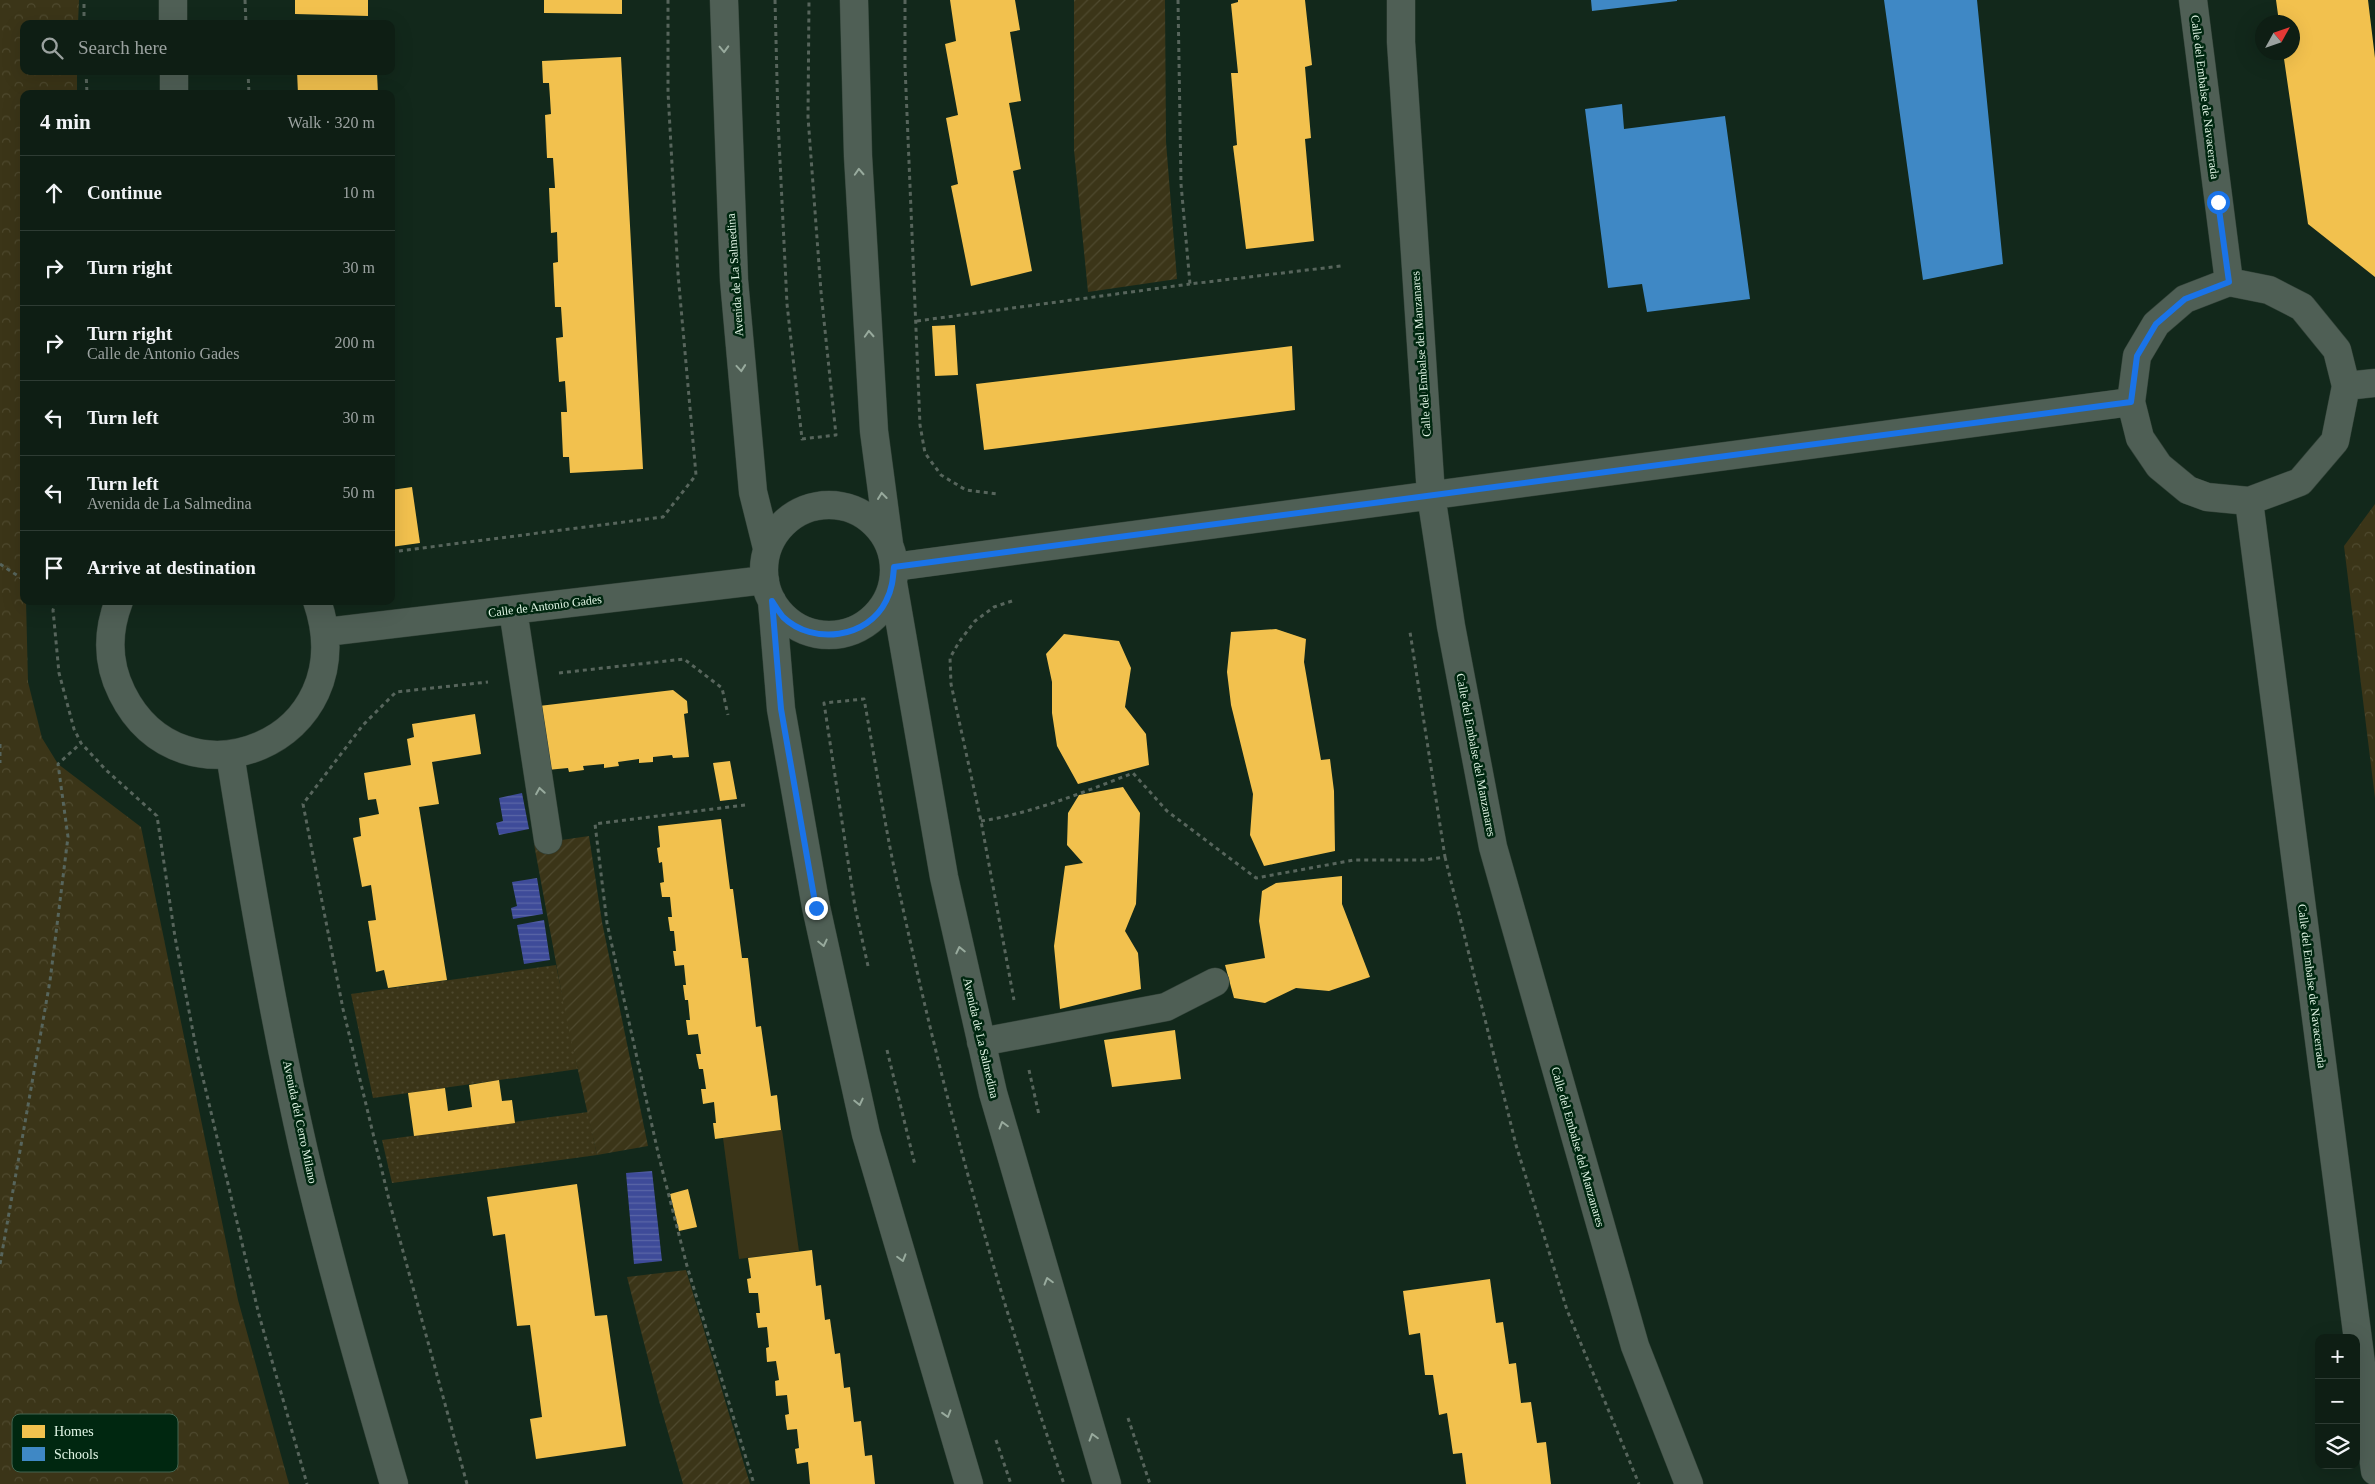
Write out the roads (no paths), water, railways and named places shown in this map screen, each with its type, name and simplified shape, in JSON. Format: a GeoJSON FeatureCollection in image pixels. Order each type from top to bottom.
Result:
{"type":"FeatureCollection","features":[{"type":"Feature","properties":{"kind":"street"},"geometry":{"type":"LineString","coordinates":[[173,0],[173,20]]}},
{"type":"Feature","properties":{"kind":"street","name":"Avenida de La Salmedina"},"geometry":{"type":"LineString","coordinates":[[724,0],[734,280],[753,492],[767,548]]}},
{"type":"Feature","properties":{"kind":"street","name":"Avenida de La Salmedina"},"geometry":{"type":"LineString","coordinates":[[854,0],[858,156],[874,422],[892,565],[944,877],[993,1093],[1107,1484]]}},
{"type":"Feature","properties":{"kind":"street","name":"Calle del Embalse del Manzanares"},"geometry":{"type":"LineString","coordinates":[[1401,0],[1401,42],[1431,495],[1451,626],[1493,847],[1635,1346],[1689,1484]]}},
{"type":"Feature","properties":{"kind":"street","name":"Calle del Embalse de Navacerrada"},"geometry":{"type":"LineString","coordinates":[[2193,0],[2229,282]]}},
{"type":"Feature","properties":{"kind":"street"},"geometry":{"type":"LineString","coordinates":[[174,75],[174,90]]}},
{"type":"Feature","properties":{"kind":"street"},"geometry":{"type":"LineString","coordinates":[[2229,282],[2269,290],[2302,307],[2337,350],[2346,386],[2335,441],[2300,482],[2249,501],[2207,497],[2188,490],[2159,466],[2140,438],[2131,402],[2137,356],[2156,324],[2185,299],[2229,282]]}},
{"type":"Feature","properties":{"kind":"street"},"geometry":{"type":"LineString","coordinates":[[2346,386],[2375,383]]}},
{"type":"Feature","properties":{"kind":"street"},"geometry":{"type":"LineString","coordinates":[[892,565],[2131,402]]}},
{"type":"Feature","properties":{"kind":"street","name":"Calle del Embalse de Navacerrada"},"geometry":{"type":"LineString","coordinates":[[2249,501],[2375,1471]]}},
{"type":"Feature","properties":{"kind":"street"},"geometry":{"type":"LineString","coordinates":[[768,590],[783,617],[800,628],[818,634],[838,635],[857,629],[874,618],[886,602],[892,565],[876,526],[859,512],[837,506],[815,506],[795,514],[778,528],[767,548],[764,564],[781,709],[816,908],[866,1134],[928,1352],[969,1484]]}},
{"type":"Feature","properties":{"kind":"street","name":"Calle de Antonio Gades"},"geometry":{"type":"LineString","coordinates":[[326,632],[513,610],[768,590]]}},
{"type":"Feature","properties":{"kind":"street"},"geometry":{"type":"LineString","coordinates":[[118,605],[109,639],[114,677],[131,711],[158,737],[193,752],[230,754],[252,750],[271,741],[293,725],[310,705],[321,683],[324,668],[326,632],[318,605]]}},
{"type":"Feature","properties":{"kind":"street"},"geometry":{"type":"LineString","coordinates":[[513,610],[548,840]]}},
{"type":"Feature","properties":{"kind":"street","name":"Avenida del Cerro Milano"},"geometry":{"type":"LineString","coordinates":[[230,754],[258,922],[304,1152],[373,1414],[394,1484]]}},
{"type":"Feature","properties":{"kind":"street"},"geometry":{"type":"LineString","coordinates":[[981,1042],[1166,1007],[1215,982]]}},
{"type":"Feature","properties":{"kind":"water"},"geometry":{"type":"Polygon","coordinates":[[[522,793],[529,829],[499,835],[496,823],[503,821],[499,798],[522,793]]]}},
{"type":"Feature","properties":{"kind":"water"},"geometry":{"type":"Polygon","coordinates":[[[537,878],[543,914],[513,919],[511,908],[517,906],[512,882],[537,878]]]}},
{"type":"Feature","properties":{"kind":"water"},"geometry":{"type":"Polygon","coordinates":[[[544,920],[550,960],[524,964],[517,925],[544,920]]]}},
{"type":"Feature","properties":{"kind":"water"},"geometry":{"type":"Polygon","coordinates":[[[652,1171],[662,1261],[634,1264],[626,1173],[652,1171]]]}}]}
